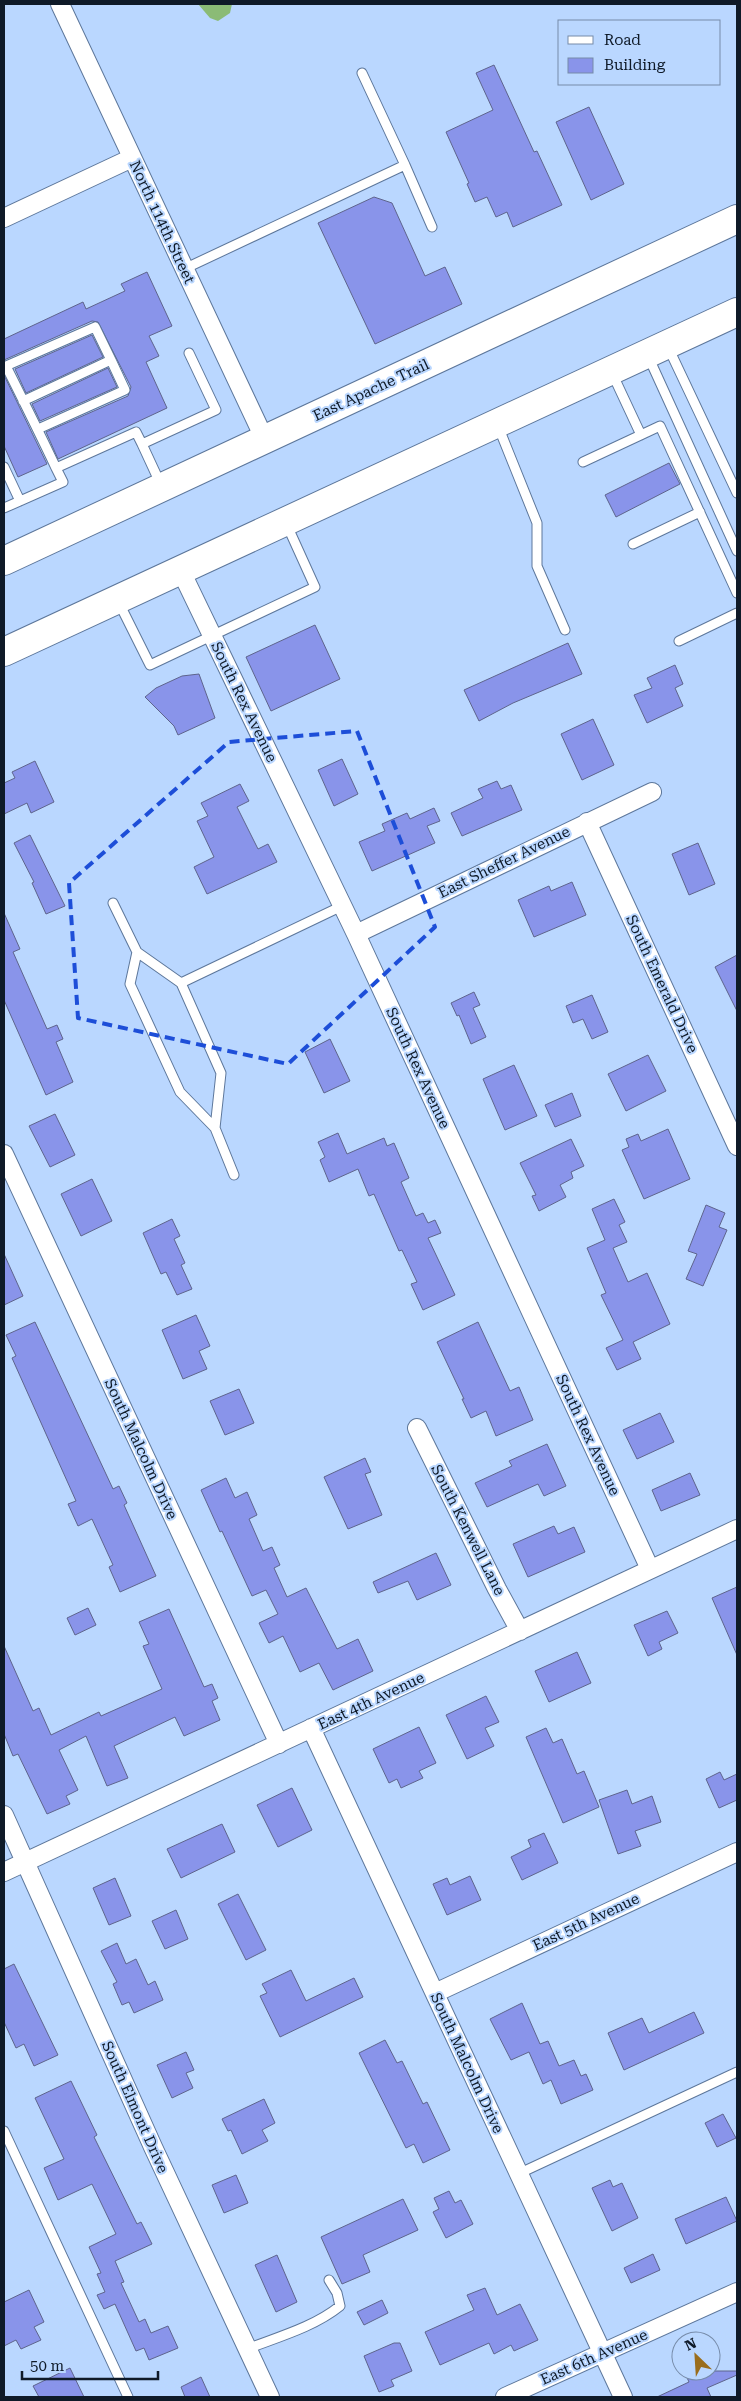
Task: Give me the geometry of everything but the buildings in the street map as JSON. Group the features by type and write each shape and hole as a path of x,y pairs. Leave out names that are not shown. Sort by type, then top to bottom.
{"main road":[{"name":"East Apache Trail","path":"4,561 737,219"},
{"path":"4,652 737,312"}],"street":[{"name":"North 114th Street","path":"60,4 265,440"},
{"path":"4,218 132,158"},
{"name":"South Rex Avenue","path":"180,569 356,934 650,1569"},
{"name":"East Sheffer Avenue","path":"356,934 652,792"},
{"name":"South Emerald Drive","path":"587,822 737,1146"},
{"name":"South Malcolm Drive","path":"4,1154 279,1744"},
{"name":"South Kenwell Lane","path":"417,1428 497,1589 520,1631"},
{"name":"East 4th Avenue","path":"4,1872 737,1529"},
{"name":"South Malcolm Drive","path":"311,1728 623,2397"},
{"name":"South Elmont Drive","path":"4,1815 153,2147 270,2397"},
{"name":"East 5th Avenue","path":"435,1993 737,1852"},
{"name":"East 6th Avenue","path":"505,2397 737,2292"}],"lane":[{"path":"362,73 432,227"},
{"path":"184,268 405,165"},
{"path":"4,508 63,482 6,366 95,327 125,390 38,429"},
{"path":"657,349 737,493"},
{"path":"657,349 737,552"},
{"path":"142,444 216,410 190,353"},
{"path":"23,401 111,360"},
{"path":"611,370 641,435"},
{"path":"497,423 537,523 537,566 565,630"},
{"path":"583,462 660,426 737,594"},
{"path":"56,468 136,432 162,488"},
{"path":"4,468 20,501"},
{"path":"633,544 700,512"},
{"path":"117,599 150,665 315,587 285,521"},
{"path":"678,640 737,613"},
{"path":"112,904 137,952 181,983 221,1073 215,1128"},
{"path":"181,983 342,906"},
{"path":"137,952 130,984 180,1092 215,1128 234,1175"},
{"path":"518,2174 737,2072"},
{"path":"4,2131 128,2397"},
{"path":"247,2349 286,2335 330,2314 340,2306 337,2293 329,2280"}],"highlighted area":[{"path":"357,731 435,927 288,1064 78,1018 69,883 229,742"}],"green space":[{"path":"198,4 232,4 230,13 218,21 210,18"}]}
